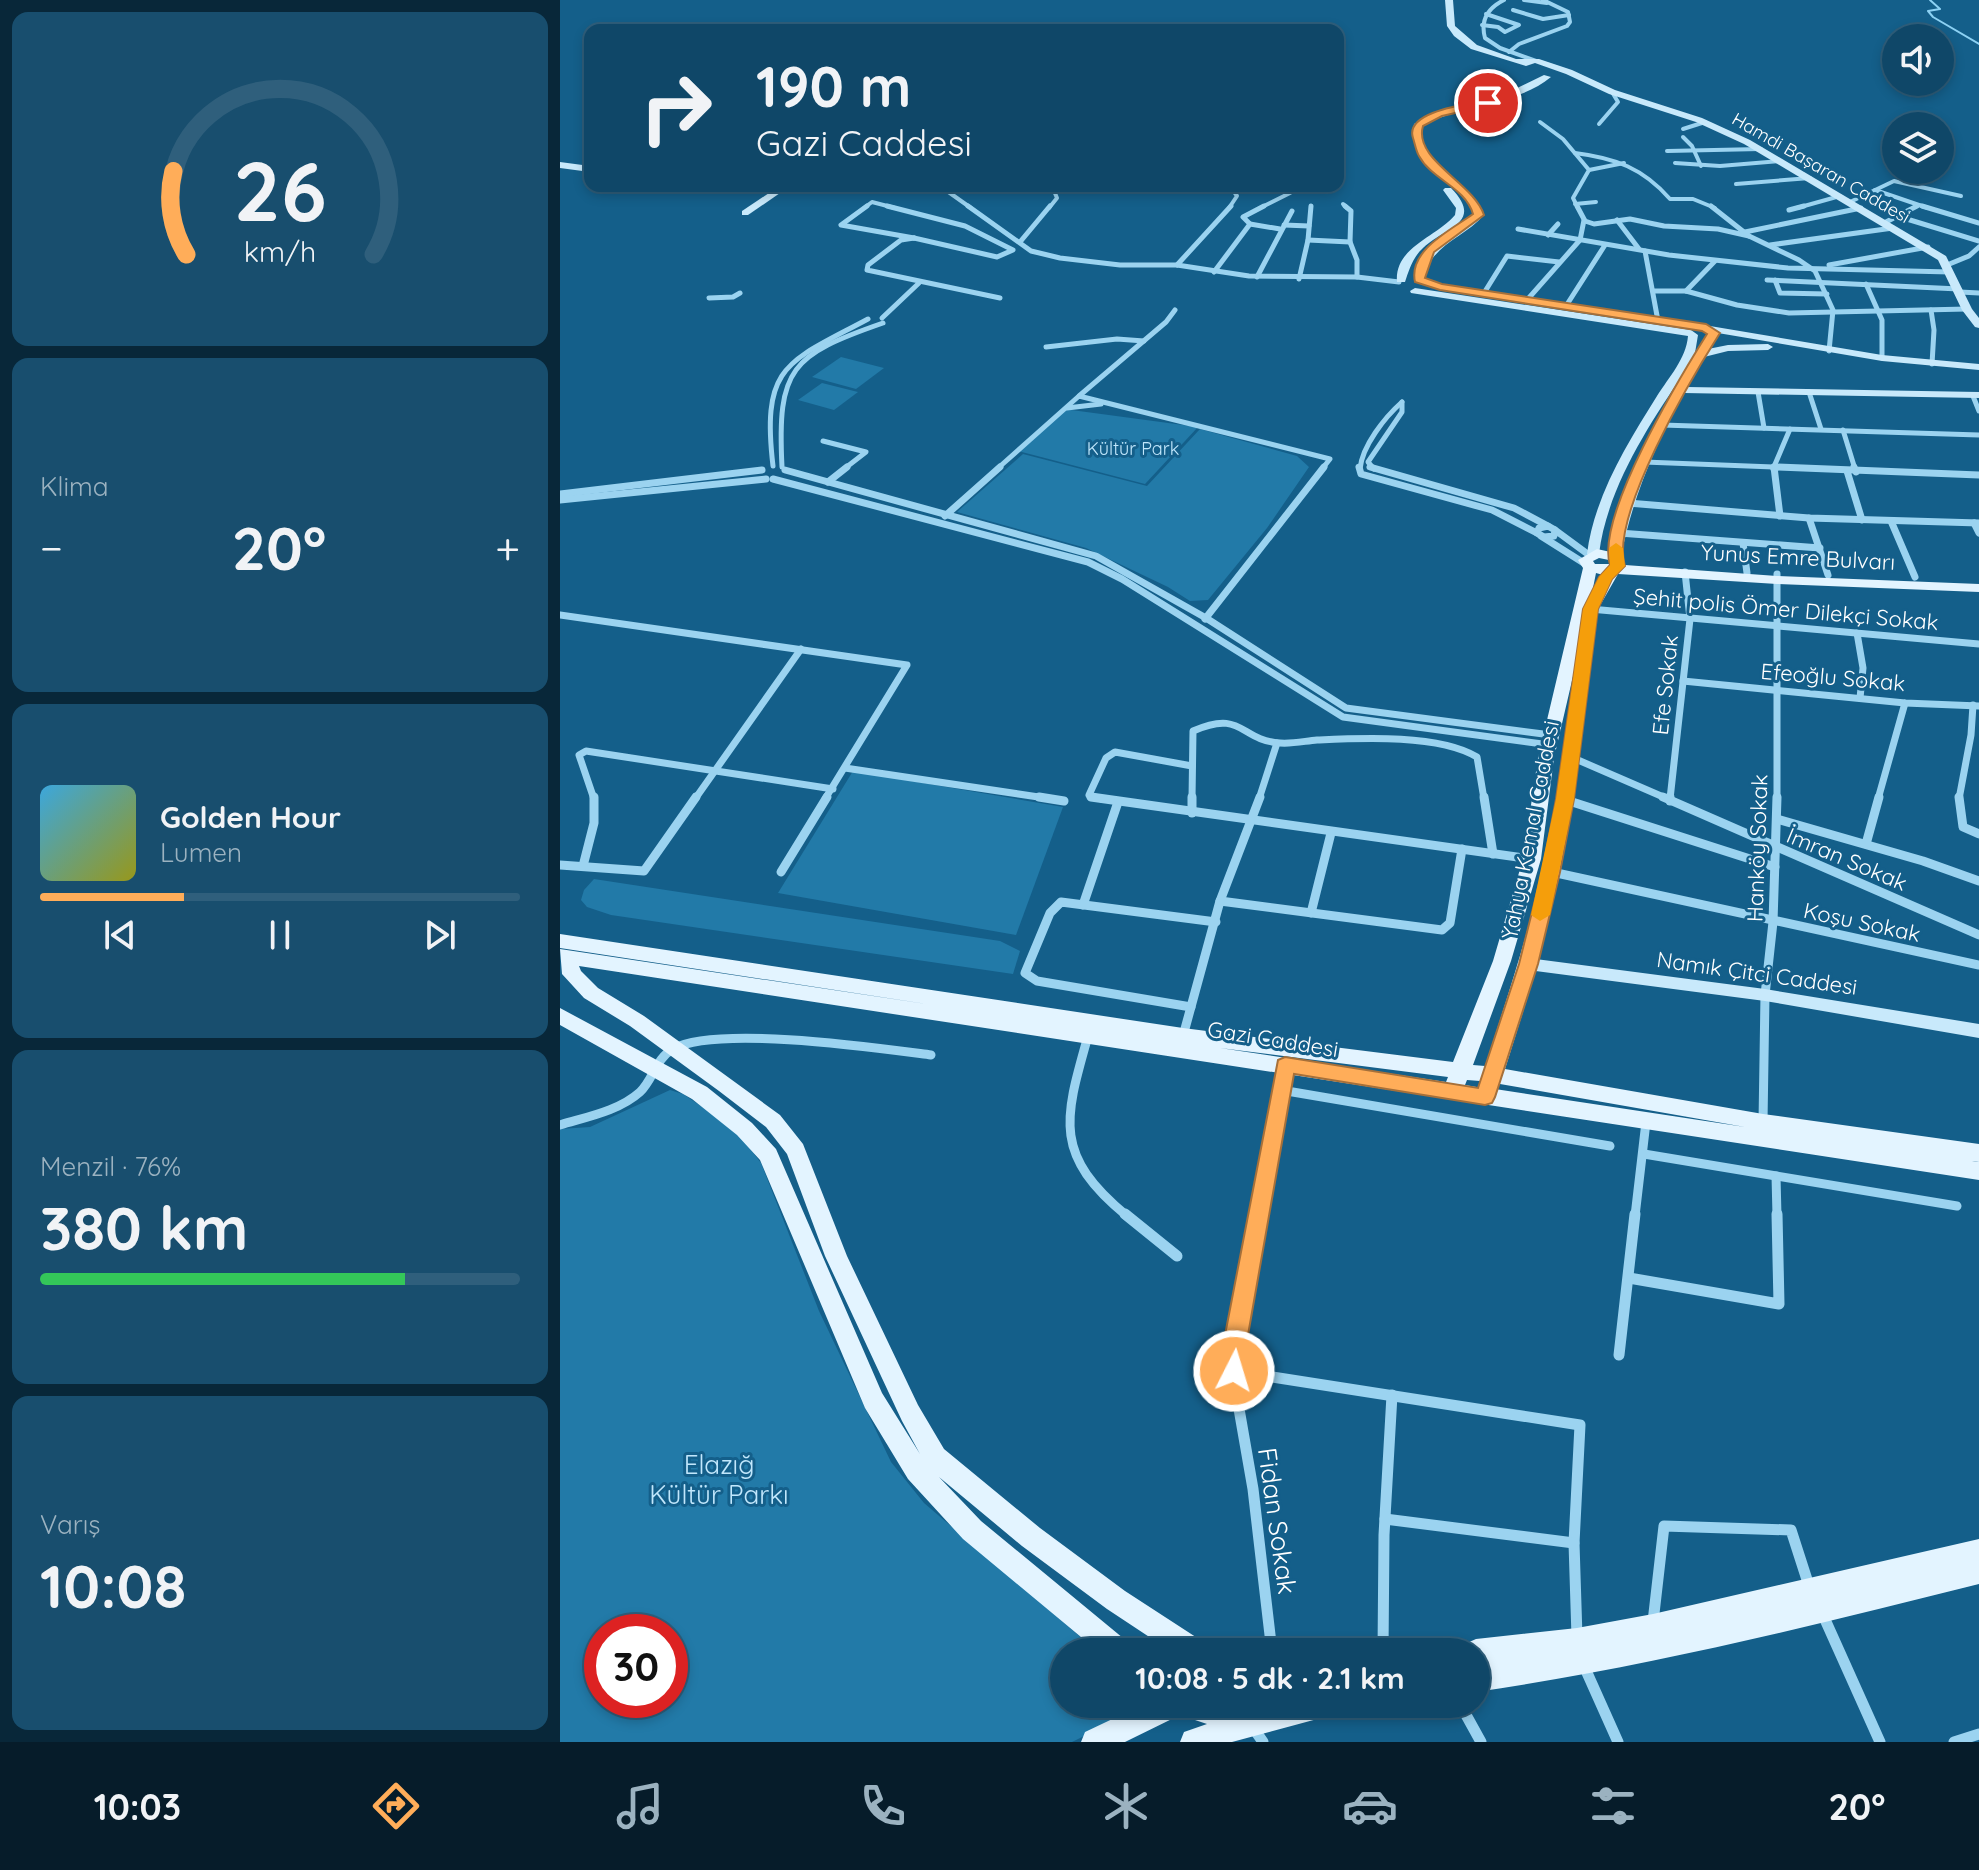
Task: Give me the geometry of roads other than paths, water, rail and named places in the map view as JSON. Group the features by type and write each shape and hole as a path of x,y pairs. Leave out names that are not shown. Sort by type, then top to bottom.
{"main road":[{"path":"1439,0 1440,23 1450,37 1482,56 1528,74"},
{"name":"Hamdi Başaran Caddesi","path":"1449,0 1449,25 1457,34 1486,52 1542,69 1569,72 1612,92 1705,122 1761,149 1928,247 1948,268 1967,309 1979,325"},
{"path":"1542,69 1528,74 1519,85 1487,98 1422,113 1405,129 1419,165 1453,194 1460,205 1461,214 1456,222 1416,250 1400,281 1702,333 1979,370"},
{"path":"1420,285 1421,268 1429,250 1479,215 1475,201 1424,157 1416,131 1418,124 1439,114 1517,93 1542,69"},
{"path":"561,165 584,168"},
{"path":"745,213 773,192"},
{"path":"1420,285 1658,321 1768,347 1903,367 1979,370"},
{"path":"1702,333 1699,355 1679,390 1627,503 1618,533 1614,564 1590,560 1593,538 1613,488 1702,333"},
{"path":"1699,355 1728,348 1768,347"},
{"path":"1679,390 1976,396"},
{"name":"Yahya Kemal Caddesi","path":"1456,1082 1502,961 1532,859 1550,740 1590,560"},
{"name":"Yahya Kemal Caddesi","path":"1485,1097 1528,964 1551,872 1565,799 1590,609 1614,564"},
{"name":"Yunus Emre Bulvarı","path":"1614,564 1777,577 1828,575 1979,579"},
{"name":"Yunus Emre Bulvarı","path":"1614,564 1685,572 1979,588"},
{"path":"562,950 572,974 591,993 674,1047 773,1121 796,1150 861,1312 935,1457 1031,1537 1116,1600 1174,1638"},
{"name":"Gazi Caddesi","path":"562,950 1285,1065 1456,1082 1493,1075 1763,1122 1979,1153"},
{"name":"Gazi Caddesi","path":"562,950 1183,1036 1456,1082 1485,1097 1979,1171"},
{"name":"Namık Çitci Caddesi","path":"1528,964 1765,995 1979,1031"},
{"path":"560,1015 584,1034 655,1067 733,1117 752,1134 769,1155 873,1400 917,1471 972,1530 1103,1638"},
{"path":"1490,1676 1816,1601 1979,1551"},
{"path":"1490,1652 1580,1653 1653,1627 1979,1571"},
{"path":"1095,1742 1145,1718"},
{"path":"1194,1742 1265,1718"}],"street":[{"path":"1504,0 1488,10 1482,25 1483,33 1491,44 1542,69"},
{"path":"1524,0 1545,1 1569,15"},
{"path":"1513,10 1545,19 1569,15"},
{"path":"1483,33 1505,32 1518,27 1519,22 1486,14"},
{"path":"1509,52 1519,44 1567,26 1569,15"},
{"path":"1482,25 1498,27 1505,32"},
{"path":"1599,124 1618,102 1612,92"},
{"path":"1540,122 1589,170"},
{"path":"1683,129 1705,122"},
{"path":"1683,137 1695,152 1698,175"},
{"path":"1667,151 1761,149"},
{"path":"1575,153 1625,163 1650,175 1670,199 1700,199 1747,234 1815,271 1833,310 1829,351"},
{"path":"1675,163 1699,166 1781,161"},
{"path":"1625,163 1589,170 1574,194 1575,204 1584,220 1594,224 1630,219 1747,234 1861,208"},
{"path":"1736,184 1810,178"},
{"path":"1850,202 1897,181 1961,196"},
{"path":"1875,190 1979,223"},
{"path":"949,192 1031,251 1060,258 1120,265 1177,265 1257,277 1357,277 1400,281"},
{"path":"1020,242 1057,198 1054,192"},
{"path":"1177,265 1235,201 1237,196 1234,192"},
{"path":"1290,193 1243,217 1250,224 1309,226"},
{"path":"1789,210 1840,196"},
{"path":"914,238 841,225 872,202 965,226 1013,250 997,257 914,238 901,240 867,268 919,283 1000,298"},
{"path":"1575,204 1596,202"},
{"path":"1343,204 1351,211 1350,242 1357,260 1357,277"},
{"path":"1299,279 1308,240 1311,205"},
{"path":"1769,246 1890,225 1897,216 1919,205"},
{"path":"1257,277 1292,211"},
{"path":"1518,229 1715,261 1809,268 1948,268 1969,256 1979,244 1897,216"},
{"path":"1527,300 1580,240 1584,220"},
{"path":"1617,220 1642,250 1658,321"},
{"path":"1214,272 1250,224"},
{"path":"1548,235 1558,224"},
{"path":"1308,240 1350,242"},
{"path":"1566,306 1605,245"},
{"path":"1809,268 1928,247"},
{"path":"1484,293 1507,256 1559,262"},
{"path":"1969,256 1979,258"},
{"path":"1686,291 1715,261"},
{"path":"1827,294 1780,293 1771,280 1979,293"},
{"path":"560,500 769,479 783,475 783,400 791,374 825,347 883,321 919,283"},
{"path":"1866,284 1882,309 1885,322 1882,358"},
{"path":"1653,291 1686,291 1737,305 1789,313 1967,309"},
{"path":"709,298 733,297 740,293"},
{"path":"939,521 1144,341 1175,310"},
{"path":"1931,310 1934,330 1932,364"},
{"path":"773,466 770,442 772,402 777,379 809,349 868,319"},
{"path":"1046,347 1117,339 1144,341"},
{"path":"1758,392 1764,428"},
{"path":"1809,392 1821,429"},
{"path":"1079,396 1330,459 1199,626"},
{"path":"1976,396 1979,411"},
{"path":"1368,465 1402,412 1402,402 1388,414 1359,465 1361,474 1514,508 1552,528 1590,560"},
{"path":"1066,408 1107,403"},
{"path":"1662,425 1979,435"},
{"path":"1780,516 1773,469 1790,429"},
{"path":"1843,430 1862,520"},
{"path":"818,490 866,452 823,441"},
{"path":"1644,462 1979,475"},
{"path":"1359,465 1368,465 1378,471 1475,500 1590,560"},
{"path":"560,494 762,470 773,466 1096,556 1206,618 1346,708 1550,740"},
{"path":"762,470 760,474 769,479 1088,562 1122,579 1343,717 1550,740"},
{"path":"1627,503 1809,518 1976,523 1979,533"},
{"path":"1809,518 1828,575"},
{"path":"1891,521 1915,577"},
{"path":"1539,534 1539,528 1552,528"},
{"path":"1618,533 1820,548"},
{"path":"1743,543 1747,573"},
{"name":"Efe Sokak","path":"1670,801 1690,619 1685,572"},
{"name":"Hanköy Sokak","path":"1763,1122 1765,995 1773,922 1777,819 1777,577"},
{"name":"Şehit polis Ömer Dilekçi Sokak","path":"1590,609 1979,644"},
{"path":"560,615 907,665 781,872"},
{"path":"1857,633 1863,676 1860,698"},
{"path":"560,865 644,871 801,649"},
{"name":"Efeoğlu Sokak","path":"1683,681 1905,703 1976,706"},
{"path":"1866,844 1905,703"},
{"path":"1976,706 1958,797 1963,827 1979,834"},
{"path":"1192,813 1193,731 1220,721 1230,722 1277,743 1371,740 1467,749 1477,757 1493,854"},
{"path":"1183,1036 1220,901 1252,821 1277,743"},
{"path":"583,866 595,828 595,794 580,753 589,751 833,789"},
{"path":"1192,766 1121,752 1112,753 1106,758 1089,795 1092,798 1192,813 1532,859"},
{"name":"İmran Sokak","path":"1571,757 1979,935"},
{"path":"845,768 1064,801"},
{"path":"1565,799 1775,867"},
{"path":"1083,905 1118,802"},
{"path":"1777,819 1979,881"},
{"path":"1311,913 1331,833"},
{"path":"1220,901 1442,930 1450,923 1462,849"},
{"name":"Koşu Sokak","path":"1551,872 1979,965"},
{"path":"1191,1007 1028,978 1025,973 1050,913 1061,902 1216,922"},
{"path":"1088,1036 1068,1114 1070,1138 1079,1163 1095,1185 1177,1256"},
{"path":"560,1125 603,1110 640,1092 655,1067 674,1047 721,1039 865,1046 931,1055"},
{"name":"Fidan Sokak","path":"1270,1638 1253,1489 1234,1371 1236,1335 1285,1065"},
{"path":"1281,1090 1610,1146"},
{"path":"1619,1355 1646,1122"},
{"path":"1644,1154 1957,1206"},
{"path":"1629,1278 1779,1304 1776,1176"},
{"path":"1234,1371 1580,1425 1574,1543 1580,1653 1618,1742"},
{"path":"1383,1638 1385,1519 1392,1395"},
{"path":"1385,1519 1574,1543"},
{"path":"1653,1627 1664,1526 1791,1530 1816,1601 1880,1742"},
{"path":"1468,1718 1481,1742"},
{"path":"1954,1742 1979,1734"}],"waterway":[{"path":"1930,0 1940,9 1928,11 1933,17 1979,44"}],"park label":[{"name":"Kültür Park","path":"1133,449"},
{"name":"Elazığ Kültür Parkı","path":"719,1480"}]}
